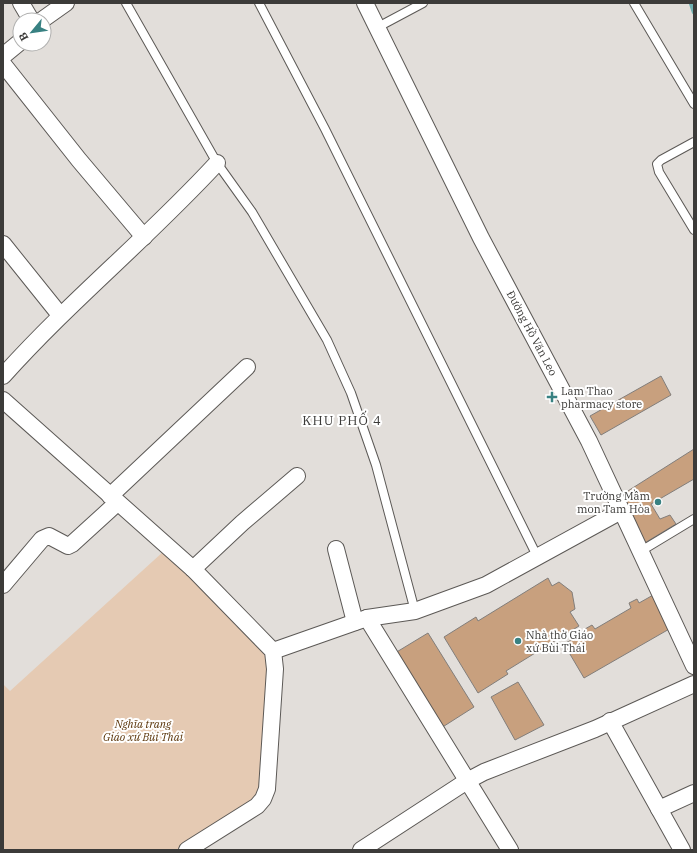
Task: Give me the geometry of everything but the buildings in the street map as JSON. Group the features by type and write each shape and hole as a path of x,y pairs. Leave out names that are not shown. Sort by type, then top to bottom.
{"street":[{"path":"21,3 26,12"},
{"path":"52,13 66,3"},
{"name":"Đường Hồ Văn Leo","path":"365,3 481,238 589,441 694,666"},
{"path":"13,52 4,66 79,160 144,237"},
{"path":"3,376 60,315 186,197 217,163"},
{"path":"3,244 60,315"},
{"path":"3,585 42,539 50,536 68,546 72,544 114,499 247,367"},
{"path":"3,400 193,569 273,651 275,669 267,789 263,799 256,806 187,850"},
{"path":"193,569 242,523 297,476"},
{"path":"273,651 361,620 415,611 486,585 621,511"},
{"path":"336,549 361,620 467,781 510,850"},
{"path":"361,850 467,781 484,772 595,729 694,684"},
{"path":"610,721 682,850"},
{"path":"659,809 694,793"}],"lane":[{"path":"126,3 217,163 252,212 327,340 351,393 376,464 415,611"},
{"path":"259,3 325,129 538,556"},
{"path":"378,27 424,3"},
{"path":"634,3 694,104"},
{"path":"694,142 661,160 657,164 657,168 694,230"},
{"path":"641,551 694,519"}],"green space":[{"name":"Nghĩa trang Giáo xứ Bùi Thái","path":"164,551 268,654 262,789 247,805 177,850 3,850 3,684 10,691"}],"waterway":[{"path":"691,3 694,12"}],"place":[{"name":"Lam Thao pharmacy store","path":"552,397"},
{"name":"Trường Mầm mon Tam Hòa","path":"658,502"},
{"name":"Nhà thờ Giáo xứ Bùi Thái","path":"518,641"}],"district":[{"name":"KHU PHỐ 4","path":"342,420"}]}
